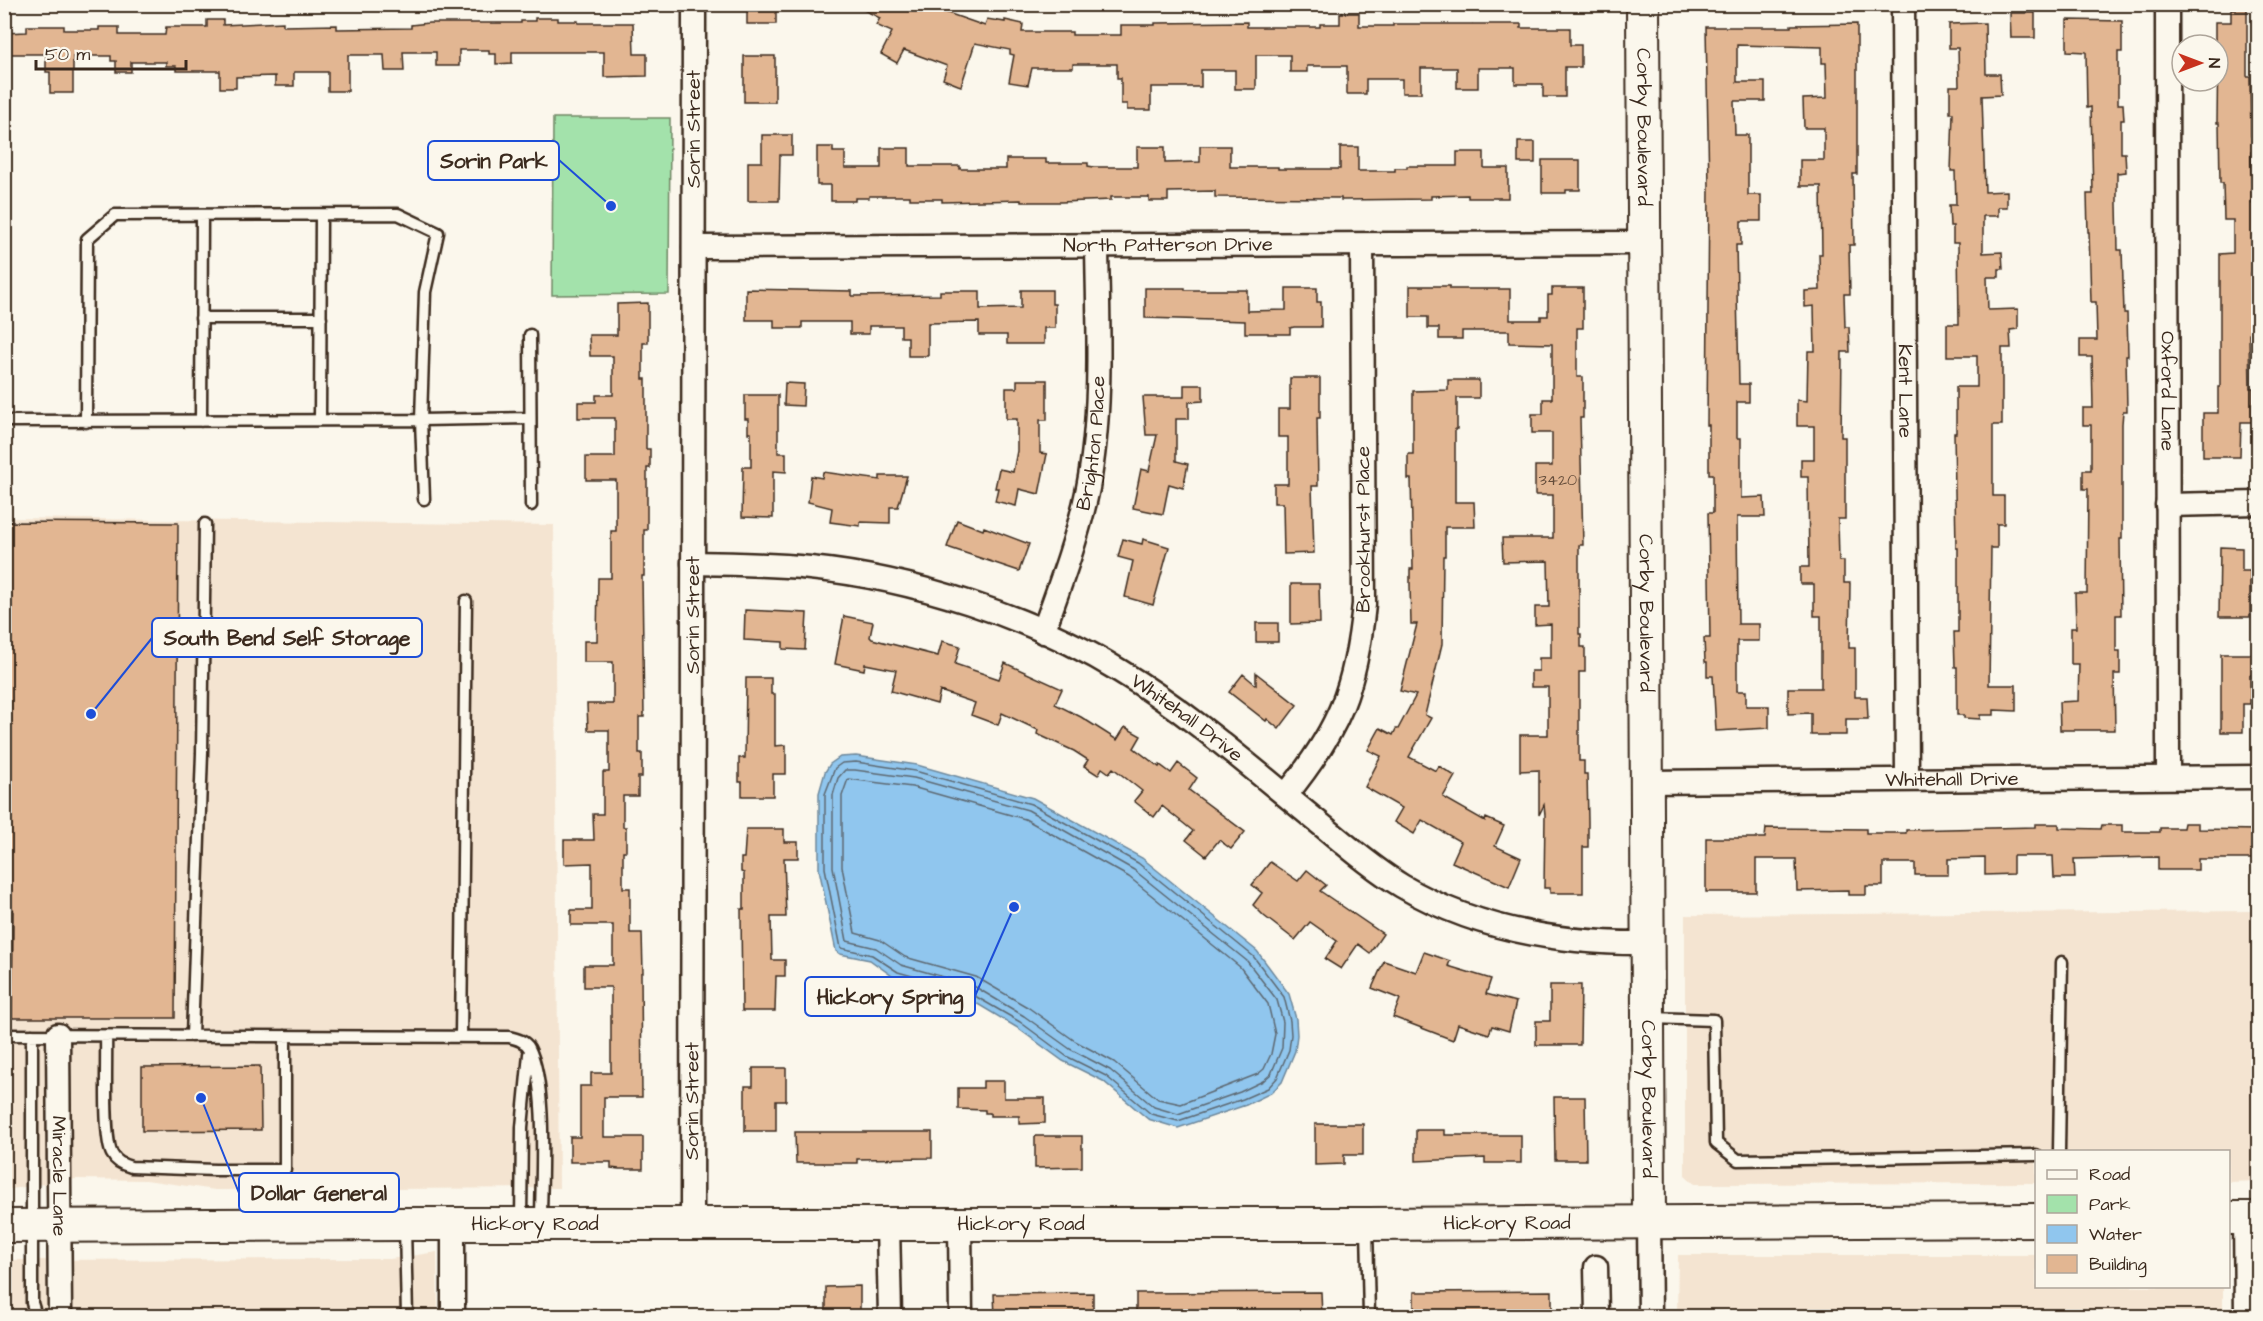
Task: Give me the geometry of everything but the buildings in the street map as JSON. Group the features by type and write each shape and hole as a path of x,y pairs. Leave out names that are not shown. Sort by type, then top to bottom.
{"street":[{"name":"Sorin Street","path":"692,1225 694,4"},
{"name":"Corby Boulevard","path":"1643,4 1649,1222"},
{"name":"Kent Lane","path":"1903,4 1907,779"},
{"name":"Oxford Lane","path":"2167,4 2168,777"},
{"name":"North Patterson Drive","path":"694,247 1644,243"},
{"name":"Brookhurst Place","path":"1286,795 1310,766 1343,708 1360,645 1364,604 1362,245"},
{"name":"Brighton Place","path":"1043,632 1076,538 1088,487 1096,429 1098,383 1097,246"},
{"path":"2167,505 2259,503"},
{"name":"Whitehall Drive","path":"693,563 811,568 870,577 969,603 1043,632 1119,670 1193,721 1369,863 1402,886 1446,907 1490,924 1537,936 1571,941 1647,943"},
{"name":"Whitehall Drive","path":"1646,782 2259,777"},
{"name":"Miracle Lane","path":"58,1035 32,1226 60,1317"},
{"path":"2244,1218 2246,1317"},
{"name":"Hickory Road","path":"32,1226 1367,1224 2035,1220"},
{"path":"1649,1222 1650,1317"},
{"path":"453,1224 453,1317"},
{"path":"888,1225 890,1317"},
{"path":"960,1225 962,1317"},
{"path":"1596,1267 1597,1317"}],"lane":[{"path":"86,422 87,239 115,215 398,214 438,233 425,292 421,420 424,499"},
{"path":"201,421 202,215"},
{"path":"320,420 321,215"},
{"path":"201,318 321,318"},
{"path":"530,335 531,505"},
{"path":"4,421 530,418"},
{"path":"192,1036 202,753 205,524"},
{"path":"461,1037 466,601"},
{"path":"2059,1150 2062,962"},
{"path":"1648,1018 1714,1020 1716,1143 1738,1160 2035,1155"},
{"path":"4,1035 510,1037 519,1039 529,1048 536,1069 540,1097 531,1225"},
{"path":"32,1035 32,1303 34,1317"},
{"path":"106,1036 107,1139 113,1157 118,1162 131,1167 215,1170 285,1170 285,1036"},
{"path":"529,1048 522,1127 531,1225"},
{"path":"405,1224 407,1317"},
{"path":"1367,1224 1369,1317"}],"shaded area":[{"path":"4,518 554,525 559,1188 215,1190 146,1180 76,1179 5,1190"},
{"path":"2258,911 2258,1181 2230,1182 2230,1150 2035,1150 2035,1183 1695,1184 1685,1175 1685,915"},
{"path":"437,1252 438,1316 5,1316 4,1260 390,1259"},
{"path":"1678,1255 2035,1255 2035,1288 2223,1288 2223,1316 1677,1316"}],"green space":[{"path":"553,118 670,118 669,294 552,295"}],"water":[{"path":"856,756 917,765 1033,798 1142,858 1257,951 1289,994 1296,1019 1297,1035 1295,1051 1282,1082 1271,1093 1246,1105 1178,1128 1148,1119 1103,1081 1063,1061 1016,1027 966,997 895,978 870,960 840,954 836,951 819,869 819,793 825,772 830,764 840,757"}],"place":[{"name":"Sorin Park","path":"611,206"},
{"name":"South Bend Self Storage","path":"91,714"},
{"name":"Hickory Spring","path":"1014,907"},
{"name":"Dollar General","path":"201,1098"}]}
